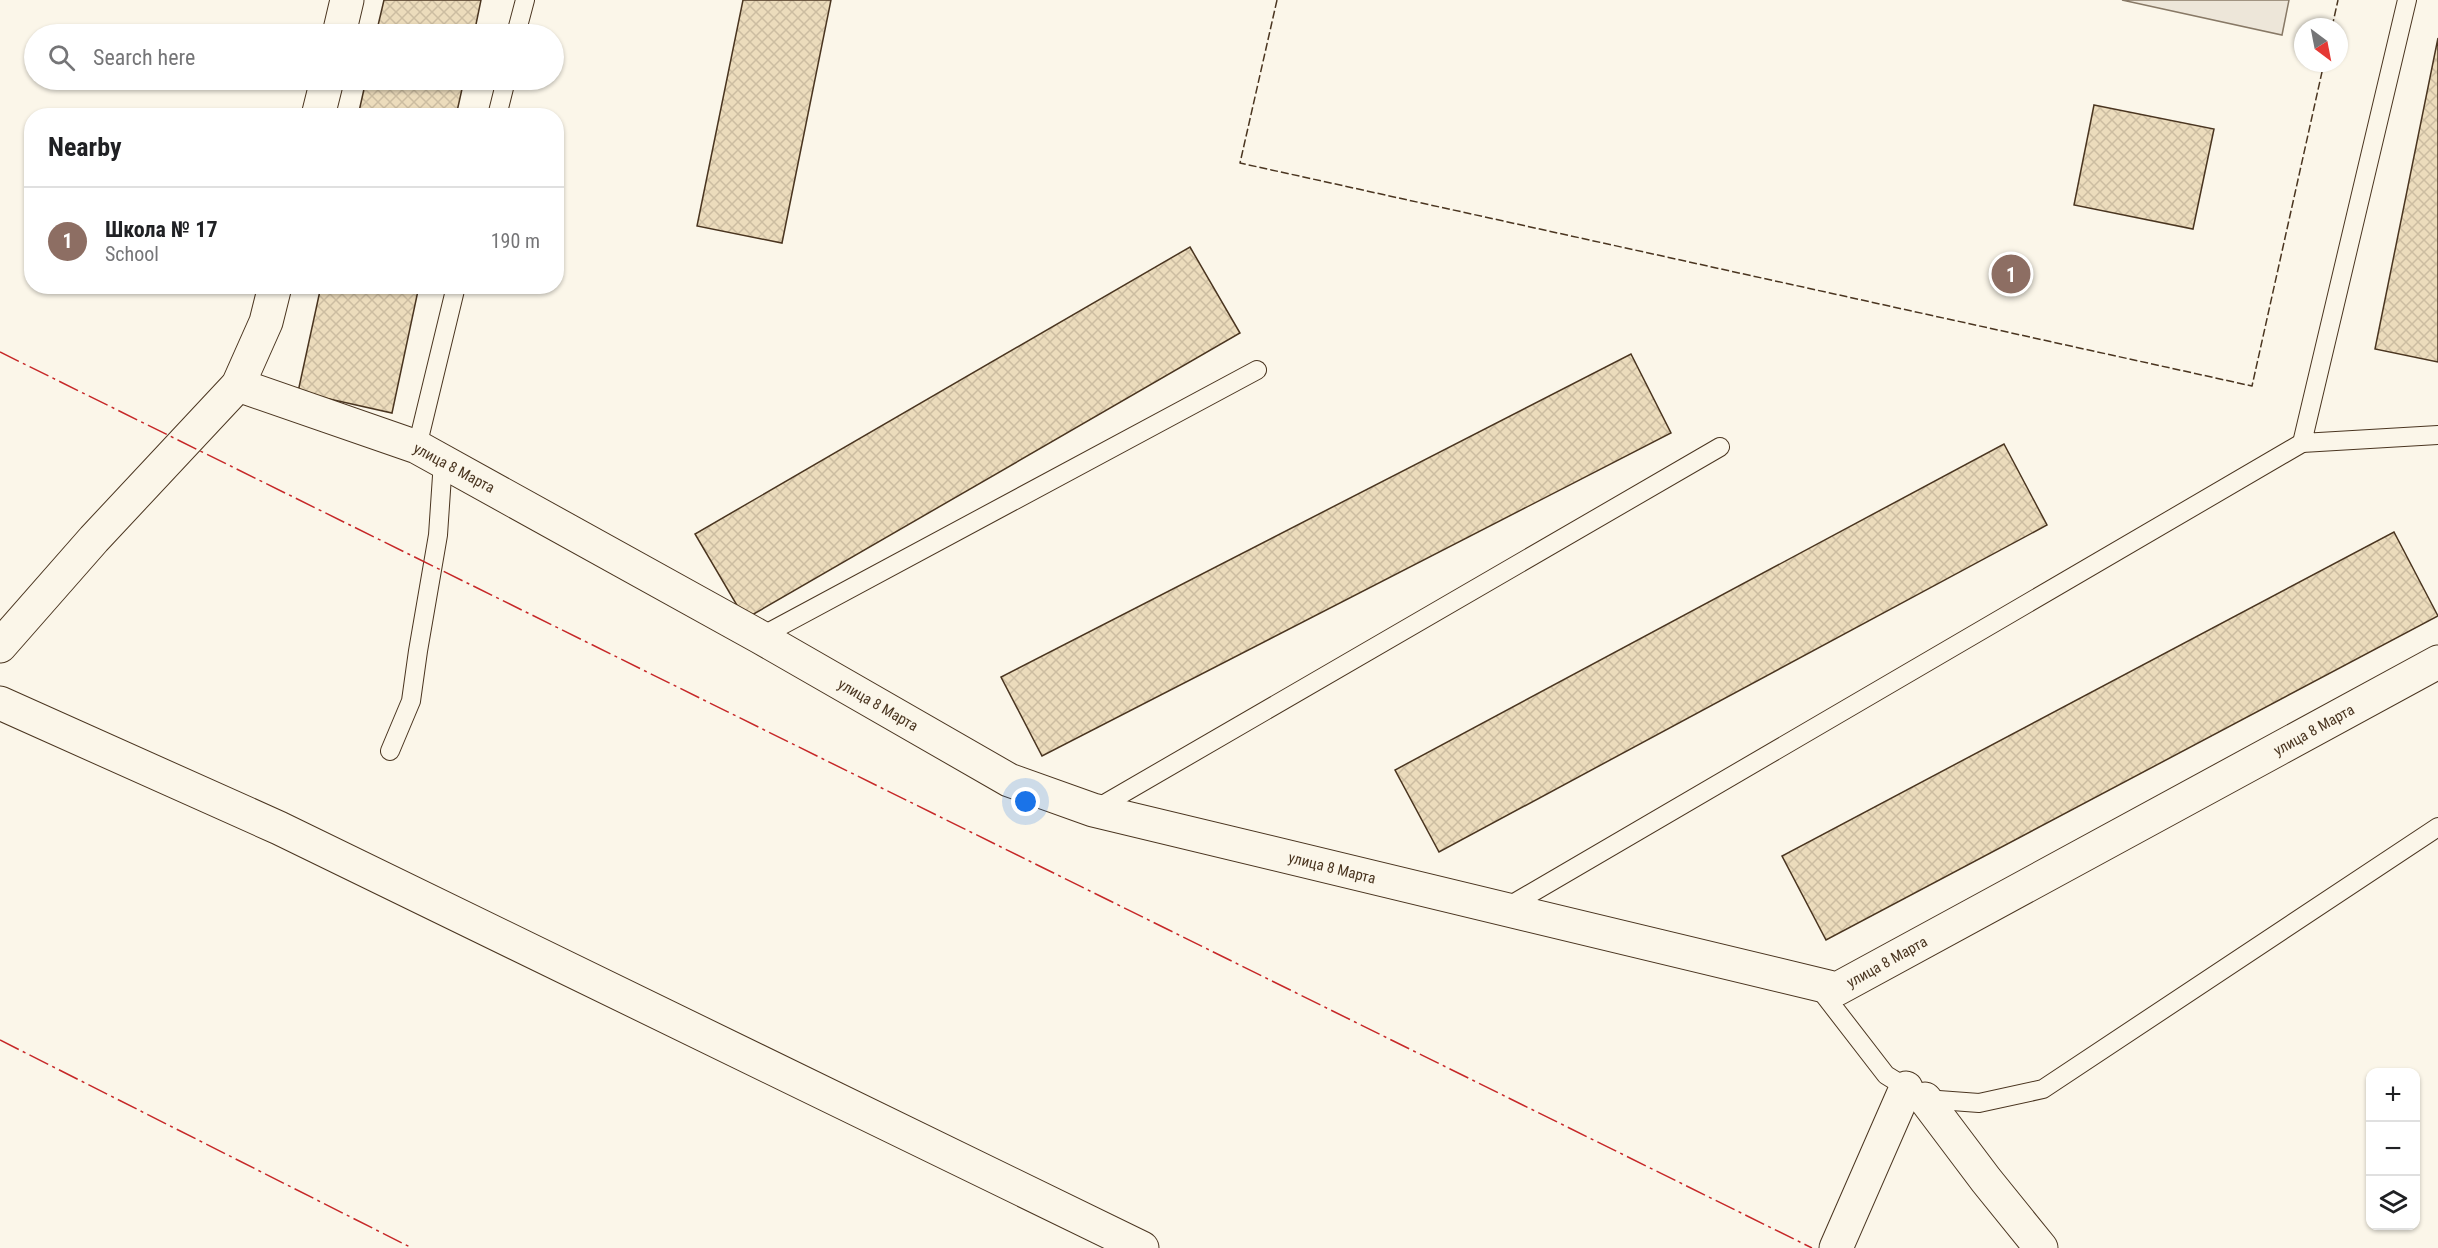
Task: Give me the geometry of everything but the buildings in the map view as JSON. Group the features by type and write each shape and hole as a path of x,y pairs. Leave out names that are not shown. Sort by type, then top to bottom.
{"street":[{"path":"341,24 347,0"},
{"path":"320,108 324,90"},
{"path":"0,646 94,539 238,386 267,322 273,294"},
{"name":"улица 8 Марта","path":"238,386 430,454 760,637 1009,780 1093,810 1837,989 2438,662"},
{"path":"0,703 279,828 1142,1248"},
{"path":"1836,1248 1916,1094 1986,1180 2032,1243"}],"lane":[{"path":"519,24 525,0"},
{"path":"2302,443 2407,0"},
{"path":"499,108 504,90"},
{"path":"390,751 411,701 438,535 430,454 455,294"},
{"path":"760,637 1257,370"},
{"path":"1504,909 2302,443 2438,435"},
{"path":"1093,810 1720,447"},
{"path":"1816,984 1886,1075 1916,1094 1979,1103 2043,1089 2438,827"}],"shaded area":[{"path":"2122,0 2289,0 2282,35"}],"fence":[{"path":"1277,0 1240,163 2252,386 2322,72"},
{"path":"2334,18 2338,0"}],"power":[{"path":"0,352 1812,1248"},
{"path":"0,1040 412,1248"}],"place":[{"name":"Школа № 17","path":"2011,274"}]}
